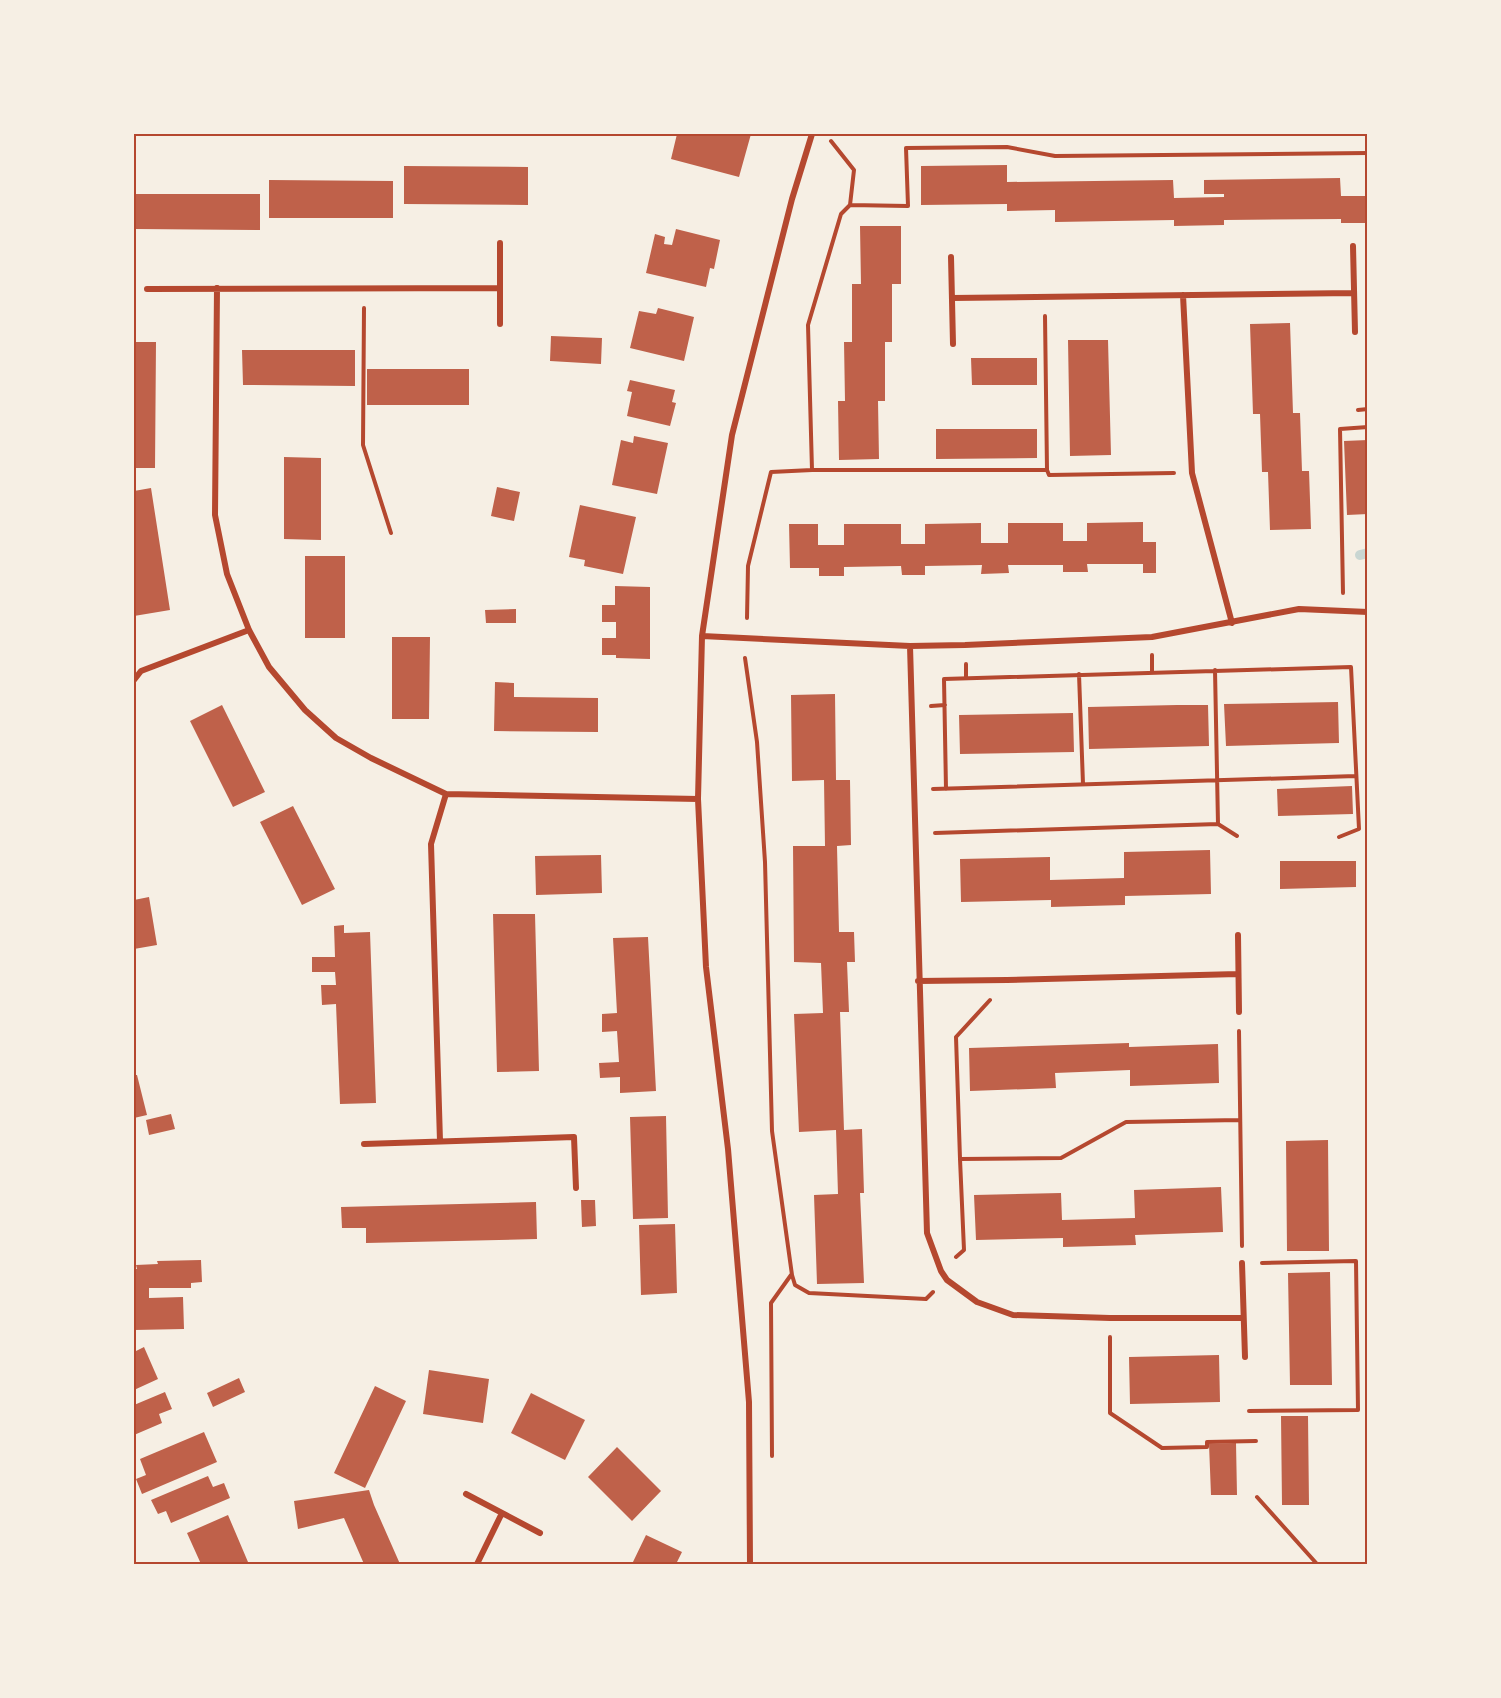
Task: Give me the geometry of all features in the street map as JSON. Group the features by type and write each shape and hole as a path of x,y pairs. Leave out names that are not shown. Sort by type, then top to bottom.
{"street":[{"path":"750,1564 749,1402 728,1149 706,967 698,799 702,636 732,435 792,199 812,134"},
{"path":"500,243 500,324"},
{"path":"1353,246 1355,332"},
{"path":"951,257 953,344"},
{"path":"217,288 215,515 227,574 249,630 269,667 305,710 336,738 371,758 446,794 698,799"},
{"path":"147,289 500,288"},
{"path":"952,298 1354,293"},
{"path":"1183,295 1192,473 1232,623"},
{"path":"702,636 910,646 1152,637 1299,609 1368,612"},
{"path":"134,680 141,671 249,630"},
{"path":"910,646 927,1233 940,1271 947,1280 977,1302 1013,1315 1243,1318"},
{"path":"440,1141 431,844 446,794"},
{"path":"1238,935 1239,1012"},
{"path":"918,981 1008,981 1238,974"},
{"path":"364,1144 574,1137 576,1188"},
{"path":"1242,1263 1245,1357"},
{"path":"465,1494 540,1533"},
{"path":"477,1564 502,1513"}],"path":[{"path":"812,470 808,325 841,214 850,205 854,170 825,134"},
{"path":"850,205 908,206 906,148 1007,147 1055,156 1368,153"},
{"path":"364,289 363,445 391,532"},
{"path":"1045,297 1047,470 1049,475 1192,473"},
{"path":"1358,410 1368,409"},
{"path":"1343,610 1340,429 1368,428"},
{"path":"947,1280 926,1299 809,1293 795,1284 792,1275 772,1131 765,862 757,742 745,664 748,566 771,472 1047,470"},
{"path":"946,789 944,679 1351,667 1359,829 1339,837"},
{"path":"1215,670 1218,824"},
{"path":"1079,674 1083,784"},
{"path":"914,789 1356,776"},
{"path":"914,834 1218,824 1237,836"},
{"path":"940,1271 964,1250 956,1037 1008,981"},
{"path":"1239,1012 1242,1263 1356,1261 1358,1410 1249,1411"},
{"path":"960,1159 1061,1158 1126,1122 1239,1120"},
{"path":"772,1459 771,1303 792,1275"},
{"path":"1110,1318 1110,1413 1162,1448 1207,1447 1207,1442 1256,1441"},
{"path":"1257,1497 1317,1564"}],"building":[{"path":"677,134 751,134 739,177 671,159"},
{"path":"1007,165 1007,182 1173,180 1174,198 1224,197 1224,194 1204,194 1204,180 1340,178 1341,196 1366,196 1366,223 1341,223 1341,219 1224,220 1224,225 1174,226 1174,220 1055,222 1055,210 1007,211 1007,204 921,205 921,166"},
{"path":"404,166 528,167 528,205 404,204"},
{"path":"269,180 393,181 393,218 269,218"},
{"path":"136,194 260,194 260,230 136,229"},
{"path":"860,226 901,226 901,284 892,284 892,342 885,342 885,401 878,401 879,459 839,460 838,401 845,401 844,342 852,342 852,284 861,284"},
{"path":"676,229 720,240 714,269 710,268 706,287 646,273 655,234 665,237 664,244 672,245"},
{"path":"658,308 694,317 684,361 630,348 639,311 656,314"},
{"path":"1290,323 1293,413 1300,413 1302,471 1309,471 1311,529 1270,530 1268,472 1262,472 1260,414 1253,414 1250,324"},
{"path":"551,336 602,338 601,364 550,361"},
{"path":"1068,340 1108,340 1111,455 1070,456"},
{"path":"134,342 156,342 155,468 134,468"},
{"path":"242,350 355,350 355,386 243,385"},
{"path":"971,358 1037,358 1037,385 972,385"},
{"path":"367,369 469,369 469,405 367,405"},
{"path":"630,380 675,390 672,402 676,403 670,426 627,416 632,392 627,391"},
{"path":"936,429 1037,429 1037,458 936,459"},
{"path":"634,436 668,443 657,494 612,485 621,440 633,443"},
{"path":"1368,440 1368,514 1347,515 1344,441"},
{"path":"284,457 321,458 321,540 284,539"},
{"path":"497,487 520,492 514,521 491,516"},
{"path":"151,488 170,610 134,616 134,491"},
{"path":"580,505 636,517 623,574 584,566 585,560 569,557"},
{"path":"1143,522 1143,542 1156,542 1156,573 1143,573 1143,564 1087,564 1088,572 1063,572 1063,565 1008,565 1009,573 981,574 982,565 925,566 925,575 902,575 901,566 844,567 844,576 819,576 819,568 790,568 789,524 818,524 818,545 844,545 844,524 901,524 901,544 925,544 925,524 981,523 981,543 1008,543 1008,523 1063,523 1063,541 1087,541 1087,523"},
{"path":"305,556 345,556 345,638 305,638"},
{"path":"615,586 650,587 650,659 616,658 616,655 602,655 602,638 616,638 616,622 602,622 602,605 615,605"},
{"path":"516,609 516,623 486,623 485,610"},
{"path":"392,637 430,637 429,719 392,719"},
{"path":"495,682 514,683 514,697 598,698 598,732 494,731"},
{"path":"835,694 836,780 850,780 851,845 837,846 839,932 854,932 855,962 847,962 849,1012 840,1012 844,1130 862,1129 864,1193 860,1193 864,1283 817,1284 814,1195 838,1194 836,1130 799,1132 794,1014 823,1013 821,963 794,962 793,846 825,846 824,780 792,781 791,695"},
{"path":"1338,702 1339,743 1226,746 1224,704"},
{"path":"222,705 265,792 233,807 190,721"},
{"path":"1208,705 1209,746 1089,749 1088,707"},
{"path":"1073,713 1074,752 960,754 959,715"},
{"path":"1352,786 1353,814 1278,816 1277,789"},
{"path":"293,806 335,889 302,905 260,822"},
{"path":"1210,850 1211,894 1125,896 1125,905 1051,907 1051,900 961,902 960,859 1050,857 1050,880 1124,878 1124,852"},
{"path":"601,855 602,893 536,895 535,856"},
{"path":"1280,861 1356,861 1356,887 1280,889"},
{"path":"149,897 157,945 134,949 134,900"},
{"path":"493,914 535,914 539,1071 497,1072"},
{"path":"344,925 344,933 370,932 376,1103 340,1104 336,1004 322,1005 321,985 336,985 335,972 312,972 312,957 335,957 334,926"},
{"path":"648,937 656,1091 620,1093 620,1077 600,1078 599,1063 619,1062 617,1031 602,1032 602,1014 617,1013 613,938"},
{"path":"1129,1043 1129,1047 1218,1044 1219,1083 1130,1086 1130,1070 1055,1073 1056,1088 970,1091 969,1048"},
{"path":"134,1075 137,1075 147,1115 134,1118"},
{"path":"171,1114 175,1129 149,1135 146,1120"},
{"path":"666,1116 668,1218 633,1219 630,1117"},
{"path":"1328,1140 1329,1251 1287,1251 1286,1141"},
{"path":"1221,1187 1223,1232 1135,1235 1136,1245 1063,1247 1063,1238 976,1240 974,1195 1061,1193 1062,1220 1135,1218 1134,1190"},
{"path":"581,1200 595,1200 596,1226 582,1227"},
{"path":"536,1202 537,1239 366,1243 366,1228 342,1228 341,1207"},
{"path":"675,1224 677,1293 641,1295 639,1225"},
{"path":"201,1260 202,1282 191,1283 191,1288 149,1288 149,1298 183,1297 184,1329 134,1330 134,1269 137,1269 136,1265 158,1264 157,1261"},
{"path":"1330,1272 1332,1385 1290,1385 1288,1273"},
{"path":"144,1347 158,1379 134,1390 134,1352"},
{"path":"1219,1355 1220,1402 1130,1404 1129,1357"},
{"path":"429,1370 489,1379 483,1423 423,1414"},
{"path":"239,1378 245,1392 213,1407 207,1393"},
{"path":"375,1386 406,1401 365,1488 334,1473"},
{"path":"165,1392 172,1409 159,1414 162,1423 134,1435 134,1405"},
{"path":"531,1393 585,1420 565,1460 511,1433"},
{"path":"1281,1416 1308,1416 1309,1505 1282,1505"},
{"path":"204,1432 217,1462 142,1494 136,1479 146,1475 140,1459"},
{"path":"1236,1443 1237,1495 1211,1495 1209,1444"},
{"path":"617,1447 661,1491 632,1521 588,1477"},
{"path":"208,1476 213,1487 224,1483 230,1498 171,1523 166,1511 158,1514 151,1500"},
{"path":"369,1490 400,1564 364,1564 344,1518 298,1529 294,1501"},
{"path":"228,1515 248,1562 201,1564 187,1533"},
{"path":"646,1535 682,1552 676,1564 632,1564"}],"waterway":[{"path":"1360,555 1368,553"}]}
